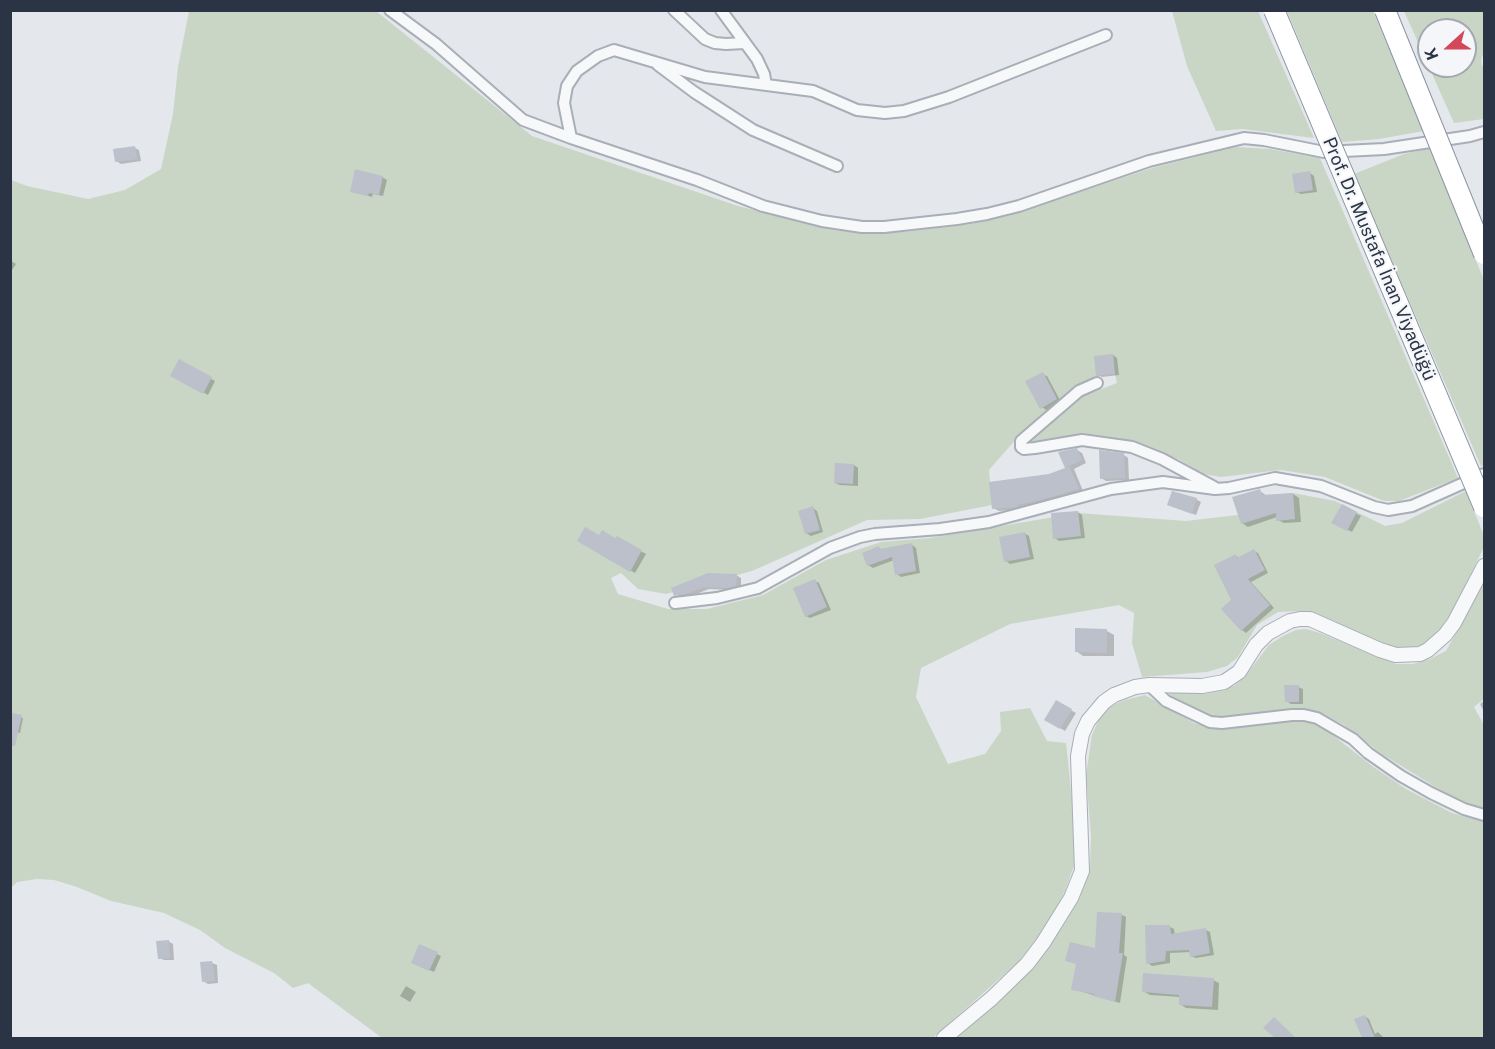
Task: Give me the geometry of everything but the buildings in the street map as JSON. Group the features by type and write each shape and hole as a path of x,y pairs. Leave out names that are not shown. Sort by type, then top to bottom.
{"highway":[{"name":"Prof. Dr. Mustafa İnan Viyadüğü","path":"1274,10 1485,507"},
{"path":"1385,10 1485,254"}],"street":[{"path":"390,10 436,44 523,120 697,180 763,206 841,225 884,227 987,214 1019,206 1149,161 1244,138 1324,152 1384,149 1485,134"},
{"path":"674,10 705,39 714,43 744,43"},
{"path":"721,10 761,66 766,85"},
{"path":"571,138 564,103 567,86 577,71 598,56 614,50 705,77 813,91 857,110 885,113 904,111 949,97 1106,35"},
{"path":"652,60 694,92 753,130 837,166"},
{"path":"1097,383 1064,404 1021,441 1021,447 1035,448 1082,440 1132,447 1162,459 1217,489"},
{"path":"675,603 717,598 758,588 830,548 875,534 940,529 989,522 1111,489 1148,483 1163,482 1217,489 1275,478 1321,486 1374,507 1388,510 1412,506 1485,474"},
{"path":"944,1038 992,998 1027,964 1071,898 1082,871 1077,781 1078,756 1082,734 1088,721 1104,702 1126,689 1149,685 1202,686 1224,681 1239,672 1256,645 1268,633 1299,619 1310,619 1380,651 1396,655 1420,654 1445,635 1454,623 1485,566"},
{"path":"1149,685 1166,701 1210,722 1222,723 1292,715 1317,718 1431,794 1485,815"}],"green space":[{"path":"189,11 376,11 532,136 738,206 834,230 868,234 971,224 1010,215 1152,168 1236,147 1270,149 1320,158 1458,478 1399,501 1384,501 1325,477 1281,470 1221,477 1204,474 1178,459 1122,440 1073,435 1034,444 1030,442 1031,438 1078,398 1117,383 1115,374 1096,376 1074,390 1016,439 989,470 992,505 920,519 867,520 752,571 666,594 638,589 621,573 611,578 618,594 668,609 707,609 763,595 826,560 881,542 930,538 1078,513 1186,521 1246,514 1260,496 1293,493 1335,501 1385,526 1402,523 1466,491 1484,536 1484,547 1453,610 1441,628 1422,645 1408,649 1395,649 1381,645 1316,613 1278,612 1257,625 1238,657 1227,666 1207,672 1142,677 1132,643 1134,613 1119,605 1010,624 921,668 916,697 948,764 985,754 1001,731 1000,712 1030,708 1047,741 1066,743 1074,820 1074,866 1065,891 1044,931 1017,963 933,1038 382,1038 308,983 293,988 274,973 225,948 200,930 164,913 111,901 54,880 37,879 17,882 11,888 11,180 27,186 88,199 125,190 161,169 173,114 178,67"},
{"path":"1172,11 1258,11 1314,138 1242,129 1216,131 1187,66"},
{"path":"1287,11 1373,11 1424,131 1379,139 1342,142"},
{"path":"1404,11 1484,11 1484,51 1481,60 1484,66 1484,119 1454,123 1434,78 1477,78 1477,18 1417,18 1417,40"},
{"path":"1430,148 1484,280 1484,465 1481,466 1354,174 1404,154"},
{"path":"1484,582 1484,699 1474,707 1484,725 1484,809 1458,801 1382,754 1344,725 1324,714 1304,710 1211,718 1175,700 1168,692 1172,689 1205,693 1234,686 1243,679 1269,645 1296,630 1306,629 1320,633 1396,664 1413,664 1430,659 1446,651"},
{"path":"1145,695 1194,723 1218,729 1286,719 1311,723 1325,729 1406,789 1452,813 1484,822 1484,1038 956,1038 1006,995 1037,962 1066,921 1090,870 1091,834 1086,775 1092,735 1099,719 1111,706"}]}
